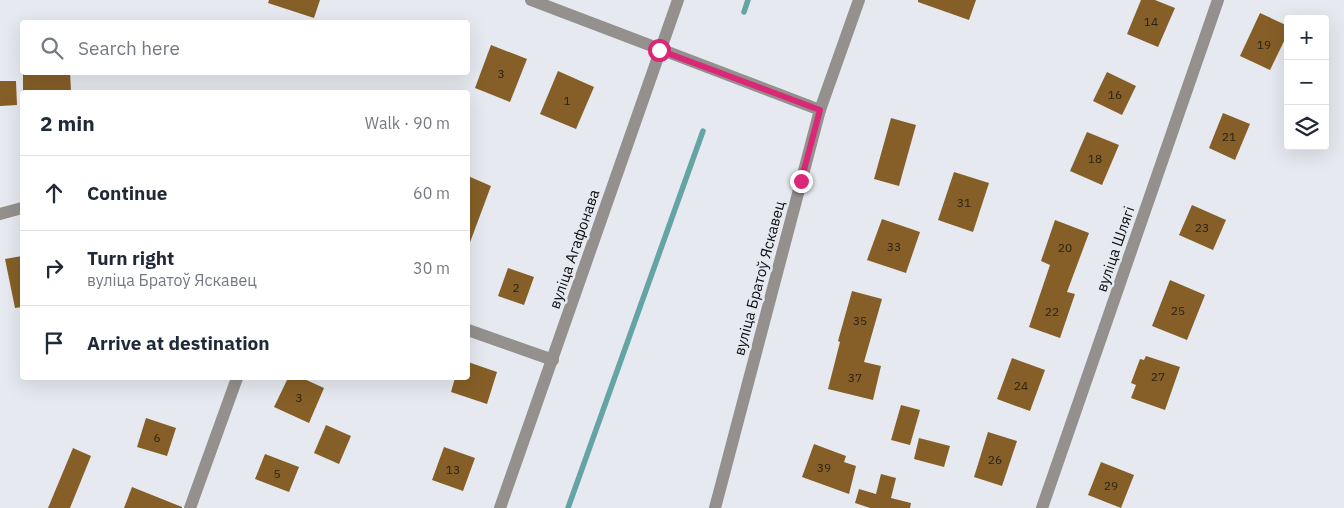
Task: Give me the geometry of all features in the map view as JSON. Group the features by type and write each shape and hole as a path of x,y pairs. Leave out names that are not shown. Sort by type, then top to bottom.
{"street":[{"path":"531,0 820,110"},
{"name":"вуліца Агафонава","path":"500,508 678,0"},
{"name":"вуліца Братоў Яскавец","path":"715,508 820,110 859,0"},
{"name":"вуліца Шлягі","path":"1042,508 1218,0"},
{"path":"0,214 20,209"},
{"path":"470,331 552,360"},
{"path":"190,508 236,380"}],"building":[{"path":"269,0 320,0 314,18 268,3"},
{"path":"918,0 976,0 969,20 918,2"},
{"path":"1141,0 1155,0 1175,8 1158,47 1127,34"},
{"path":"1260,13 1284,24 1284,41 1270,70 1240,56"},
{"path":"491,45 527,59 510,102 475,88"},
{"path":"558,71 594,87 576,129 540,114"},
{"path":"1107,72 1136,86 1122,115 1093,101"},
{"path":"23,75 70,75 71,90 23,90"},
{"path":"0,81 16,81 17,105 0,106"},
{"path":"1223,113 1250,124 1235,160 1209,148"},
{"path":"891,118 916,125 899,186 874,179"},
{"path":"1087,132 1119,145 1102,185 1070,171"},
{"path":"954,172 989,183 973,232 938,220"},
{"path":"470,177 491,186 470,242"},
{"path":"1192,205 1226,220 1213,250 1179,235"},
{"path":"882,219 920,232 906,273 867,260"},
{"path":"1055,220 1089,233 1067,292 1075,294 1060,338 1029,327 1050,265 1041,261"},
{"path":"20,256 20,307 15,308 5,259"},
{"path":"508,268 534,277 524,305 498,296"},
{"path":"1170,280 1205,295 1187,340 1152,326"},
{"path":"852,291 882,299 864,362 881,366 873,400 828,389 840,342 838,341"},
{"path":"1146,356 1180,367 1165,410 1131,398 1136,385 1131,383 1140,359 1144,360"},
{"path":"1012,358 1045,370 1030,411 997,399"},
{"path":"470,363 497,372 487,404 451,392 454,380 470,380"},
{"path":"287,380 306,380 324,388 309,423 274,407"},
{"path":"901,405 920,410 910,445 891,440"},
{"path":"146,418 176,428 167,456 137,447"},
{"path":"326,425 351,436 339,464 314,453"},
{"path":"988,432 1017,441 1002,486 974,477"},
{"path":"919,438 950,446 944,467 914,459"},
{"path":"814,444 846,456 844,462 856,466 849,494 802,477"},
{"path":"444,447 475,458 463,491 432,480"},
{"path":"73,448 91,456 70,508 48,508"},
{"path":"265,454 299,467 289,492 255,479"},
{"path":"1101,462 1134,475 1121,508 1088,495"},
{"path":"881,474 896,478 891,498 911,503 910,508 870,508 855,503 859,489 876,494"},
{"path":"132,487 182,507 182,508 124,508"}],"waterway":[{"path":"744,12 748,0"},
{"path":"568,508 703,131"}],"route":[{"path":"659,50 820,110 801,181"}]}
